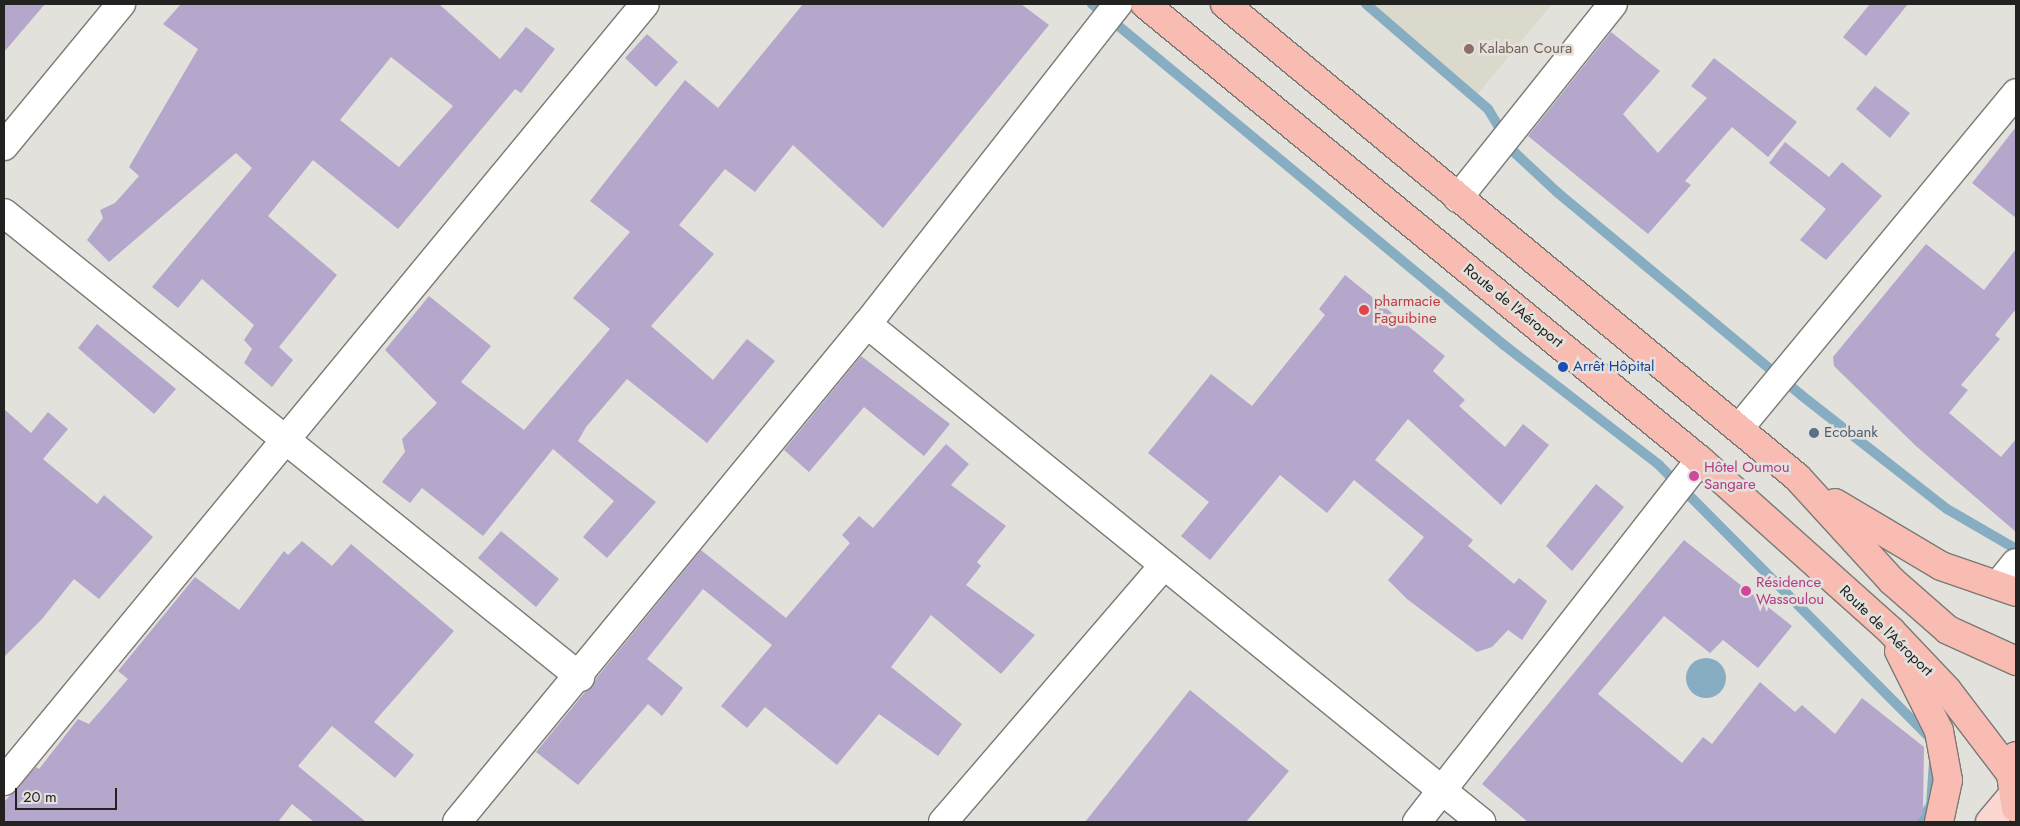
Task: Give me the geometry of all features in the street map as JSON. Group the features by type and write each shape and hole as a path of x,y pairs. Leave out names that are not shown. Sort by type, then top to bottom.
{"highway":[{"name":"Route de l'Aéroport","path":"1145,4 1700,460 1891,631 1947,690 2014,783"},
{"path":"1225,4 1797,476 1852,515 1941,566 2007,588"},
{"path":"1797,476 1892,581 1948,630 2016,661"},
{"path":"1891,631 1939,731 1948,780 1939,822"}],"main road":[{"path":"1990,822 2014,783"}],"street":[{"path":"4,146 121,4"},
{"path":"4,781 288,440 645,4"},
{"path":"457,822 580,677 867,324 1118,4"},
{"path":"1458,198 1613,4"},
{"path":"1740,428 2016,93"},
{"path":"4,213 580,677"},
{"path":"867,324 1481,822"},
{"path":"1417,822 1444,791 1700,460"},
{"path":"2007,588 2016,563"},
{"path":"943,822 1163,566"}],"shaded area":[{"name":"Kalaban Coura","path":"1368,4 1552,4 1478,94"}],"water":[{"path":"1710,658 1717,661 1723,667 1726,678 1725,686 1717,695 1710,698 1702,698 1695,695 1687,686 1686,674 1689,667 1698,659"}],"building":[{"path":"4,4 45,4 4,52"},
{"path":"181,4 439,4 500,59 526,27 555,49 521,93 515,89 398,229 313,160 268,216 337,275 279,347 293,360 272,387 244,363 252,349 244,340 254,325 202,279 178,308 152,287 252,168 236,153 109,262 87,240 103,218 100,210 115,203 139,176 129,167 198,49 163,24","holes":["391,57 453,106 399,167 340,120"]},
{"path":"803,4 1021,4 1049,25 883,228 793,145 755,192 725,169 679,225 714,254 651,326 713,380 747,339 775,361 707,443 627,379 586,427 578,441 656,502 607,558 583,537 614,501 553,449 483,536 422,488 410,503 382,482 405,452 402,439 437,403 385,350 429,296 491,346 461,382 524,430 610,329 573,298 630,232 590,201 685,80 718,108"},
{"path":"1870,4 1908,4 1866,56 1843,37"},
{"path":"1611,32 1660,71 1623,114 1658,153 1707,98 1691,86 1714,58 1797,122 1768,157 1732,127 1685,181 1691,185 1648,234 1528,136"},
{"path":"647,34 678,62 656,87 625,58"},
{"path":"1875,86 1910,113 1890,138 1856,109"},
{"path":"2016,127 2016,218 1972,183"},
{"path":"1785,142 1829,177 1842,162 1882,196 1826,260 1800,240 1826,209 1769,163"},
{"path":"1926,244 1984,290 2016,249 2016,309 1995,335 2000,339 1961,385 1968,390 1949,413 2001,457 2016,439 2016,532 1916,446 1834,366 1833,357"},
{"path":"1345,275 1445,356 1433,371 1465,400 1459,406 1505,447 1523,424 1549,445 1501,505 1408,419 1375,460 1473,540 1468,546 1514,584 1519,578 1547,601 1522,640 1508,630 1492,647 1477,652 1407,599 1388,580 1424,537 1354,480 1327,513 1280,475 1210,560 1181,536 1209,502 1148,453 1211,374 1252,406 1325,315 1319,309"},
{"path":"97,324 176,389 154,414 78,348"},
{"path":"861,356 950,424 924,456 864,407 809,472 784,450"},
{"path":"4,409 31,433 48,412 68,429 43,459 97,504 104,495 153,537 99,599 74,579 42,619 4,657"},
{"path":"946,444 969,464 951,485 1006,526 977,562 981,566 966,585 1035,635 1001,674 931,615 891,667 962,724 938,756 879,714 837,765 765,707 747,728 721,706 772,645 703,589 647,659 683,688 662,716 648,704 578,785 536,752 701,550 786,618 850,543 842,535 859,516 873,528"},
{"path":"1596,484 1624,507 1572,571 1546,546"},
{"path":"501,531 559,579 536,607 478,558"},
{"path":"1684,540 1792,626 1758,668 1723,640 1710,653 1664,616 1598,694 1682,763 1703,737 1712,744 1760,682 1795,712 1802,705 1835,734 1862,698 1924,747 1923,813 1916,822 1528,822 1482,784"},
{"path":"302,541 332,566 351,544 454,631 374,722 414,755 395,778 332,726 298,766 366,822 314,822 292,804 278,822 4,822 4,802 36,767 39,769 78,719 89,724 128,679 118,671 195,577 239,610 284,551 288,555"},
{"path":"1190,690 1289,771 1246,822 1085,822"}],"waterway":[{"path":"1092,4 1504,345 1659,465 1928,736"},
{"path":"1366,4 1488,109 1514,152 1558,193 1801,395 1947,509 2016,549"},
{"path":"1920,822 1931,805 1934,762"}],"place":[{"name":"Kalaban Coura","path":"1469,49"},
{"name":"pharmacie Faguibine","path":"1364,310"},
{"name":"Arrêt Hôpital","path":"1563,367"},
{"name":"Ecobank","path":"1814,433"},
{"name":"Hôtel Oumou Sangare","path":"1694,476"},
{"name":"Résidence Wassoulou","path":"1746,591"}]}
